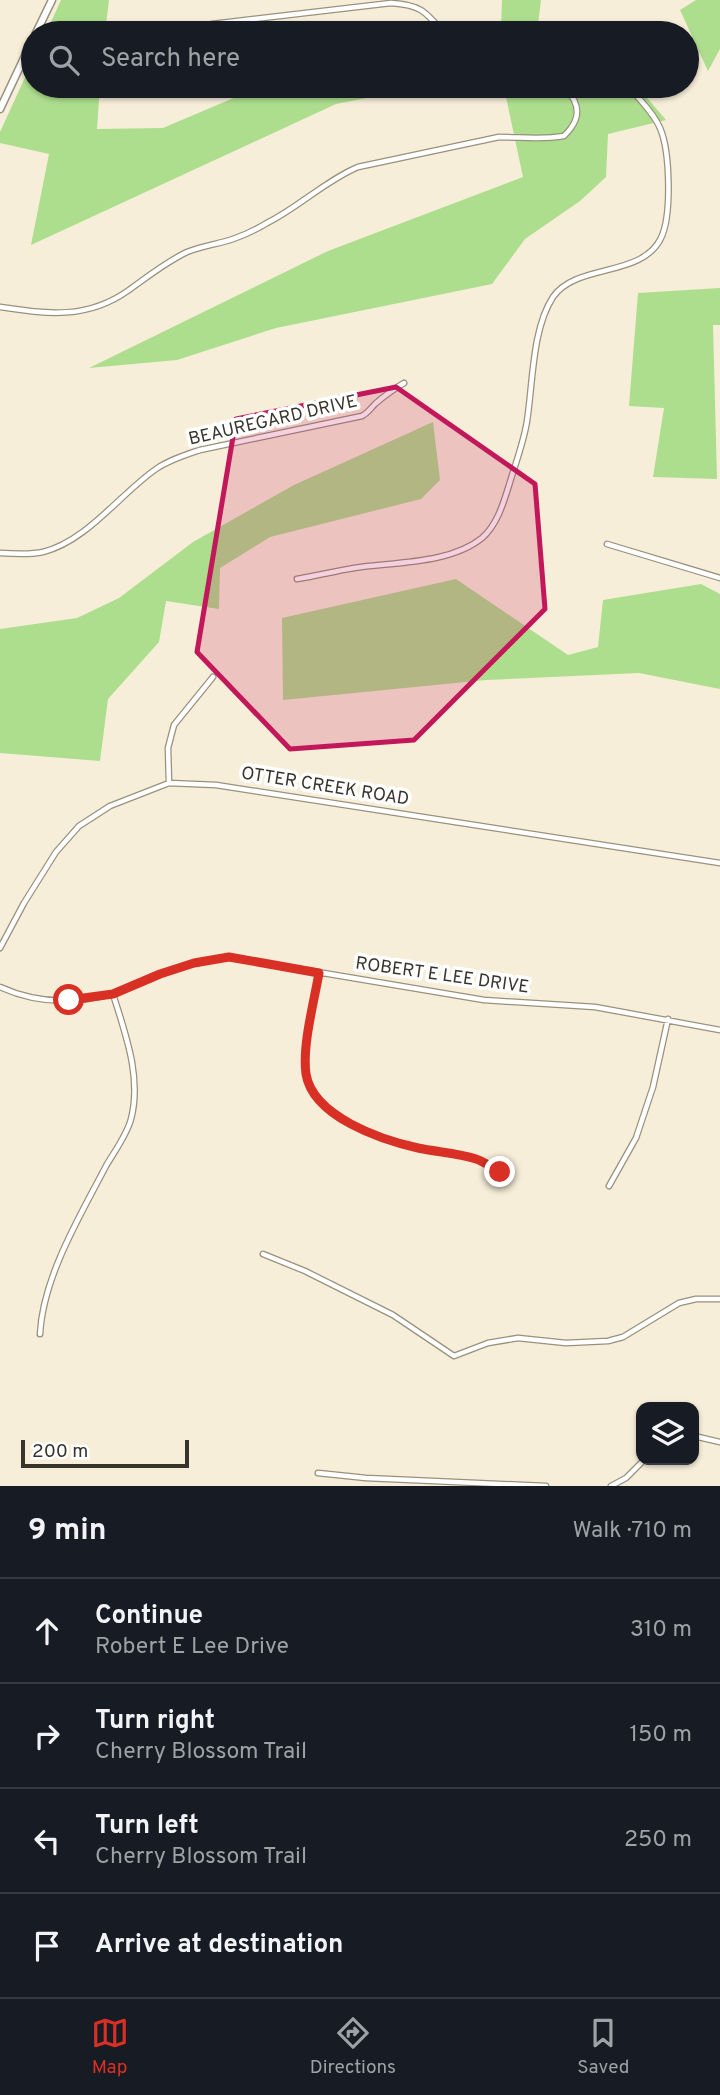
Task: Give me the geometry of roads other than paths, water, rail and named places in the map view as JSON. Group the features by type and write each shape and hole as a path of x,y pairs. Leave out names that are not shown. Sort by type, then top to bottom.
{"street":[{"path":"42,21 52,0"},
{"path":"236,21 391,2 424,10 434,21"},
{"path":"0,109 21,65"},
{"path":"0,307 52,314 94,308 125,293 187,252 234,239 270,222 339,175 358,167 499,137 544,140 565,136 576,120 574,98"},
{"path":"297,579 444,556 471,545 492,526 506,494 527,424 538,335 545,311 554,294 568,283 628,264 650,253 661,238 667,216 669,182 661,129 638,98"},
{"name":"BEAUREGARD DRIVE","path":"0,553 28,554 65,543 157,468 184,455 362,416 404,383"},
{"path":"607,544 720,578"},
{"path":"169,783 168,748 174,725 213,677"},
{"name":"OTTER CREEK ROAD","path":"0,948 54,854 79,826 110,806 169,783 216,785 720,863"},
{"name":"ROBERT E LEE DRIVE","path":"0,987 14,994 55,1002 113,994 194,963 229,957 484,1000 595,1007 720,1030"},
{"path":"319,973 305,1053 306,1076 313,1093 344,1122 386,1139 478,1159 500,1172"},
{"path":"40,1334 41,1316 64,1251 131,1120 135,1082 131,1056 113,994"},
{"path":"609,1186 636,1138 653,1087 668,1019"},
{"path":"263,1254 305,1271 393,1315 454,1356 488,1343 518,1338 566,1343 608,1341 623,1337 678,1303 696,1298 720,1299"},
{"path":"699,1437 720,1442"},
{"path":"611,1486 626,1478 639,1465"},
{"path":"318,1474 545,1486"}]}
